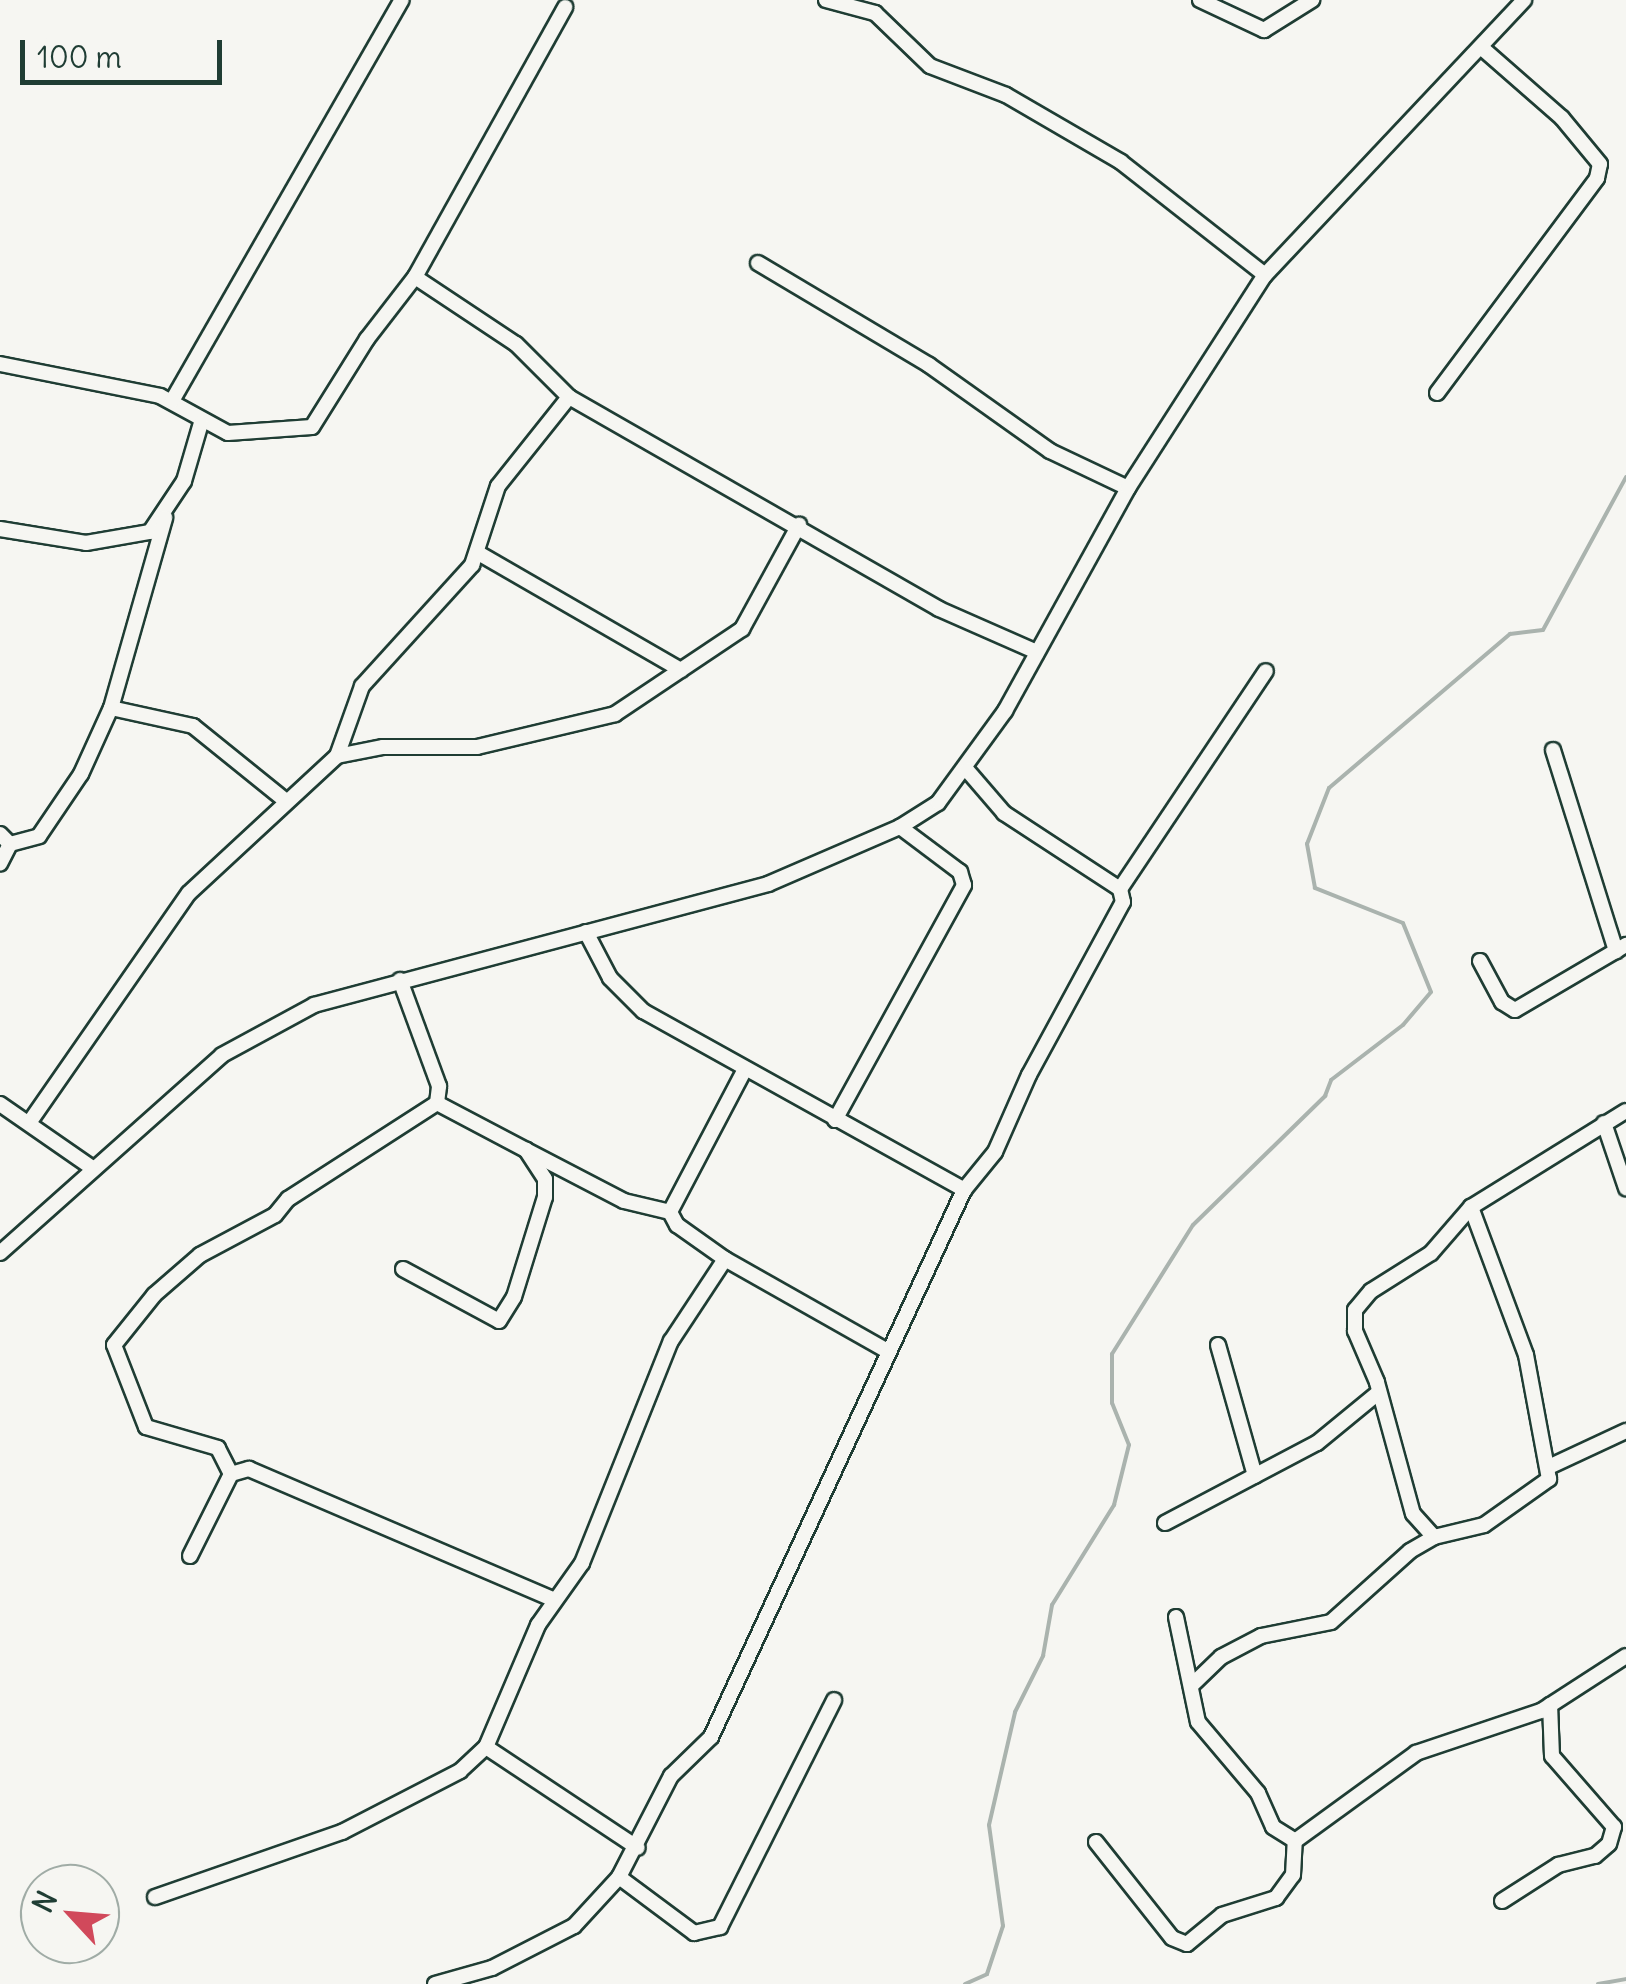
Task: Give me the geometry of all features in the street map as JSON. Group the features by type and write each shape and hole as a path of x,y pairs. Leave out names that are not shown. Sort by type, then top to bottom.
{"street":[{"path":"172,401 402,0"},
{"path":"826,0 875,13 930,66 1006,95 1121,162 1265,276"},
{"path":"1200,0 1264,30 1312,0"},
{"path":"0,1253 91,1167 222,1055 314,1006 768,884 900,827 938,804 967,770 1128,488 1265,276 1520,1"},
{"path":"0,364 172,401 201,424 243,435 312,427 367,339 416,277 562,2"},
{"path":"1437,393 1596,178 1600,164 1562,118 1481,47"},
{"path":"758,263 929,365 1050,451 1128,488"},
{"path":"416,277 516,344 569,398 800,525 939,609 1037,652"},
{"path":"29,1122 190,893 337,756 362,686 480,554 498,486 569,398"},
{"path":"0,864 5,839 39,836 81,774 110,708 165,518 201,424"},
{"path":"0,529 86,542 142,535 165,518"},
{"path":"337,756 383,747 477,747 615,714 748,622 800,525"},
{"path":"480,554 681,670"},
{"path":"1120,888 1266,670"},
{"path":"110,708 193,726 286,801"},
{"path":"1480,961 1502,1002 1515,1010 1621,948 1554,750"},
{"path":"436,1984 535,1950 574,1926 619,1877 638,1848 671,1776 698,1755 728,1708 886,1350 964,1190 995,1152 1028,1075 1123,902 1120,888 1004,813 967,770"},
{"path":"835,1120 964,885 960,872 900,827"},
{"path":"586,932 628,998 744,1070 964,1190"},
{"path":"400,980 439,1086 437,1104"},
{"path":"670,1212 744,1070"},
{"path":"0,1104 91,1167"},
{"path":"437,1104 624,1200 670,1212 677,1225 726,1259 886,1350"},
{"path":"230,1474 218,1448 146,1427 138,1417 114,1355 117,1339 200,1255 275,1214 288,1198 437,1104"},
{"path":"1434,1537 1412,1514 1379,1392 1355,1331 1356,1310 1371,1291 1431,1253 1471,1207 1626,1110"},
{"path":"1604,1122 1626,1188"},
{"path":"403,1269 499,1321 508,1312 545,1197 546,1179 526,1150"},
{"path":"1192,1685 1221,1656 1262,1636 1331,1622 1434,1537 1484,1526 1545,1485 1551,1466 1526,1355 1471,1207"},
{"path":"155,1898 342,1832 460,1770 486,1748 554,1600 582,1562 671,1340 726,1259"},
{"path":"1218,1345 1255,1476"},
{"path":"1165,1523 1317,1443 1379,1392"},
{"path":"1551,1466 1626,1430"},
{"path":"190,1556 230,1474 249,1469 272,1476 397,1537 554,1600"},
{"path":"1176,1617 1198,1722 1258,1793 1272,1827 1295,1841"},
{"path":"1295,1841 1416,1752 1550,1706 1626,1656"},
{"path":"619,1877 694,1933 720,1927 834,1700"},
{"path":"1502,1901 1558,1865 1595,1856 1609,1844 1614,1828 1552,1756 1550,1706"},
{"path":"486,1748 638,1848"},
{"path":"1096,1842 1172,1938 1187,1944 1222,1915 1276,1898 1293,1875 1295,1841"}],"waterway":[{"path":"965,1984 987,1974 1003,1926 989,1825 1015,1712 1043,1656 1052,1605 1114,1505 1129,1445 1112,1403 1112,1354 1193,1225 1325,1096 1331,1080 1403,1025 1431,992 1403,923 1315,888 1307,844 1329,788 1510,634 1543,630 1626,477"},
{"path":"1598,1984 1626,1979"}]}
